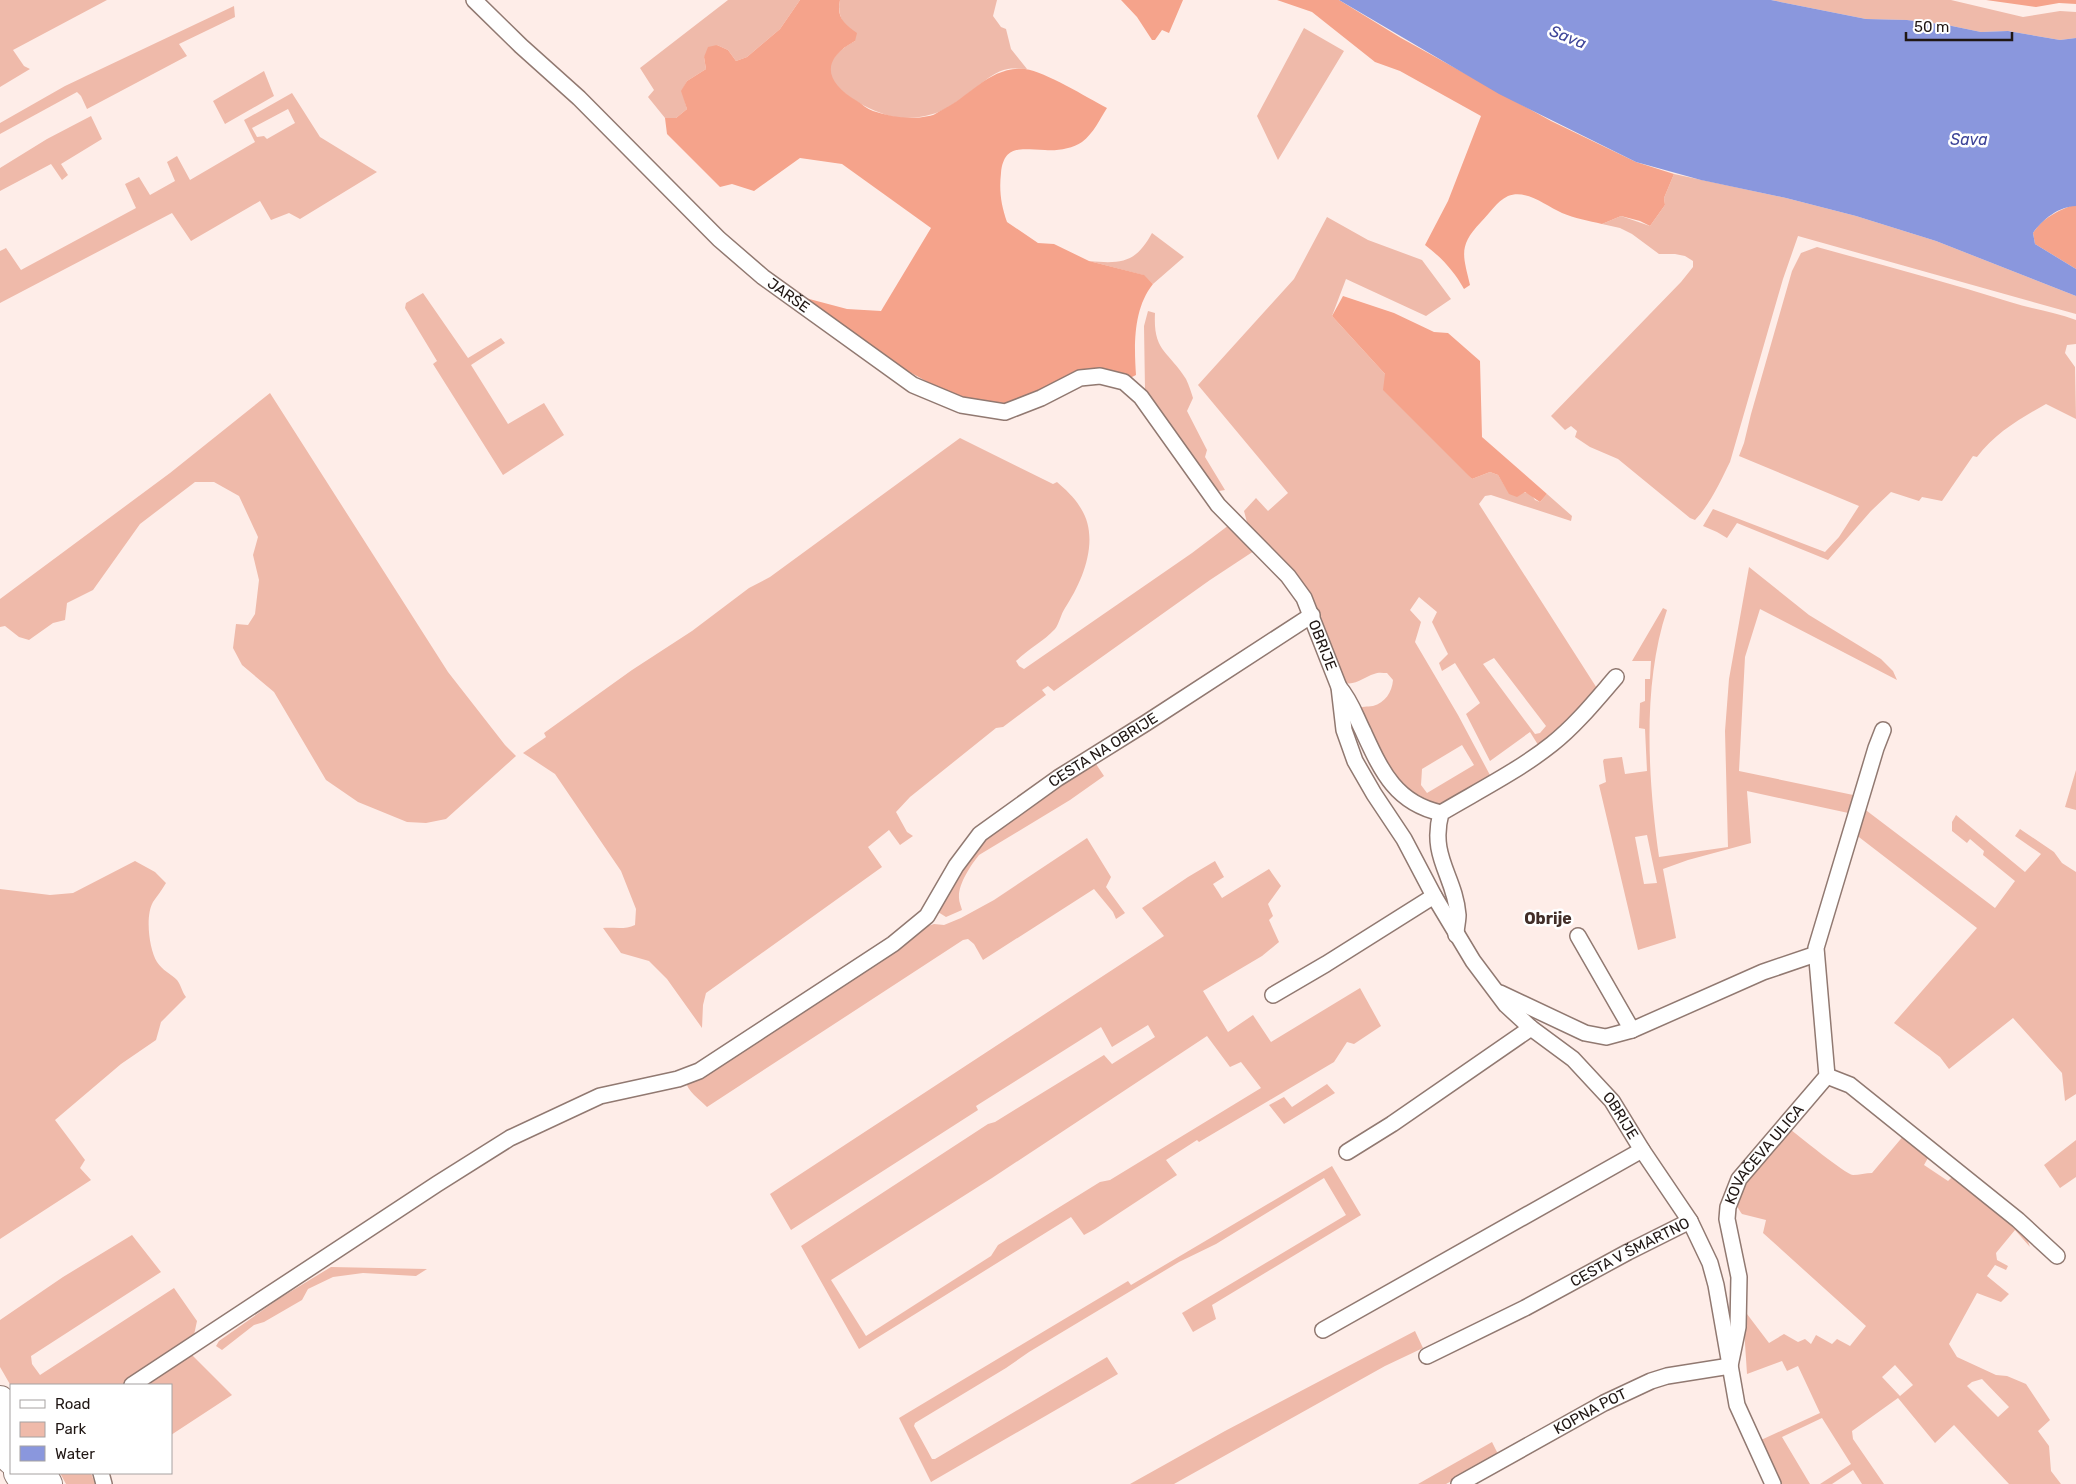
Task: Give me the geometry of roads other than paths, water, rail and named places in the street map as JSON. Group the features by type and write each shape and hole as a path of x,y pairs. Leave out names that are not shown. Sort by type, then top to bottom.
{"highway":[{"path":"0,1400 10,1418"},
{"path":"0,1441 10,1458"}],"street":[{"name":"JARŠE","path":"474,0 521,46 579,98 719,239 756,271 913,385 961,405 1005,412 1041,398 1080,378 1100,376 1124,382 1141,397 1159,424"},
{"name":"OBRIJE","path":"1159,424 1218,505 1294,583 1312,615 1322,646 1339,687 1344,730 1355,761 1404,839 1434,896 1472,961 1506,1004 1532,1028 1573,1059 1612,1101 1642,1150 1690,1221"},
{"name":"CESTA NA OBRIJE","path":"134,1384 510,1138 600,1096 678,1079 699,1071 893,944 927,916 956,866 980,834 1058,778 1312,615"},
{"path":"1456,935 1458,915 1439,850 1438,827 1441,813 1522,765 1552,744 1582,716 1616,678"},
{"path":"1339,687 1354,708 1380,765 1393,786 1417,805 1441,813"},
{"path":"1883,730 1816,948 1827,1076 1850,1085 2018,1220 2057,1256"},
{"path":"1273,995 1434,896"},
{"path":"1578,936 1632,1030"},
{"path":"1496,991 1585,1033 1606,1037 1632,1030 1763,972 1816,954"},
{"path":"1347,1152 1392,1124 1532,1028"},
{"name":"KOVAČEVA ULICA","path":"1730,1366 1738,1327 1739,1278 1727,1219 1728,1207 1738,1180 1750,1164 1827,1076"},
{"path":"1323,1330 1642,1150"},
{"name":"CESTA V ŠMARTNO","path":"1427,1356 1525,1308 1690,1221 1710,1264 1716,1285 1738,1405 1773,1484"},
{"name":"KOPNA POT","path":"1459,1484 1604,1404 1652,1381 1667,1376 1730,1366"}],"water":[{"name":"Sava","path":"1339,0 1771,0 1866,19 1907,20 1981,32 2008,31 2060,40 2076,38 2076,206 2057,211 2041,223 2033,233 2035,244 2076,269 2076,296 1936,241 1856,216 1786,198 1701,180 1636,162 1499,94"}],"district":[{"name":"Obrije","path":"1548,918"}]}
